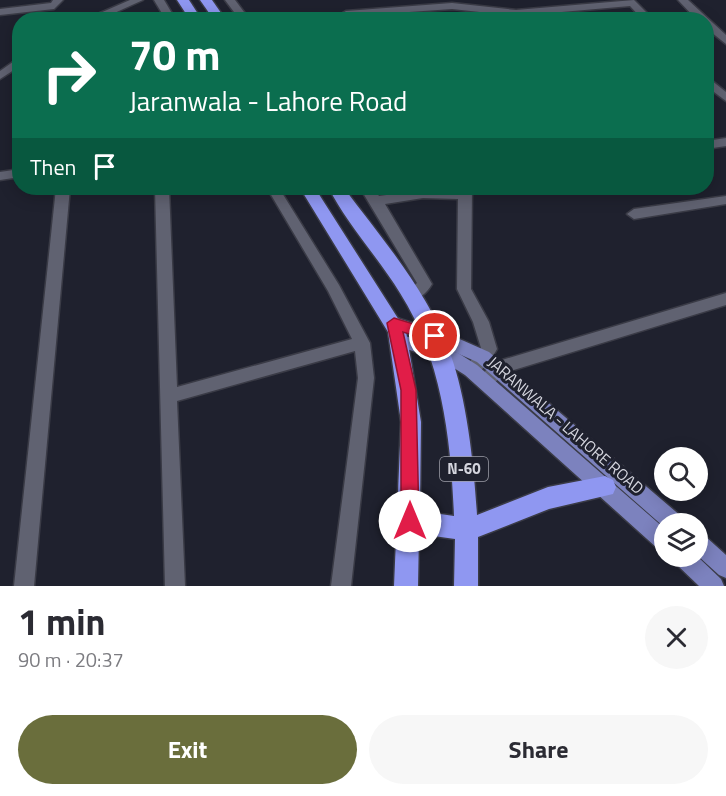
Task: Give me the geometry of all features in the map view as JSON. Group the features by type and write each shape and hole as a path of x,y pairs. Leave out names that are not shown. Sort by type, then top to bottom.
{"highway":[{"path":"311,195 396,332 408,390 411,422 410,521 406,586"},
{"path":"341,195 411,296 438,345"},
{"name":"N-60","path":"438,345 456,423 468,530 466,586"},
{"path":"410,521 468,530 548,498 605,487"}],"main road":[{"name":"JARANWALA - LAHORE ROAD","path":"396,332 438,345 484,369 661,513"},
{"name":"JARANWALA - LAHORE ROAD","path":"484,369 654,532"},
{"path":"708,552 726,568"},
{"path":"693,567 714,586"}],"street":[{"path":"0,12 54,6 58,0"},
{"path":"109,12 138,0"},
{"path":"683,0 696,12"},
{"path":"357,12 478,4 516,12 631,2"},
{"path":"714,30 726,41"},
{"path":"0,76 12,66"},
{"path":"716,88 726,99"},
{"path":"24,586 62,195"},
{"path":"162,195 175,586"},
{"path":"277,195 334,289 362,343 366,378 341,586"},
{"path":"372,195 425,284 411,296"},
{"path":"376,201 416,195"},
{"path":"465,195 464,289 481,322 489,349 484,369 726,300"},
{"path":"634,214 726,201"},
{"path":"169,396 362,343"}],"route":[{"path":"410,521 411,422 404,364 394,323 435,336"}]}
